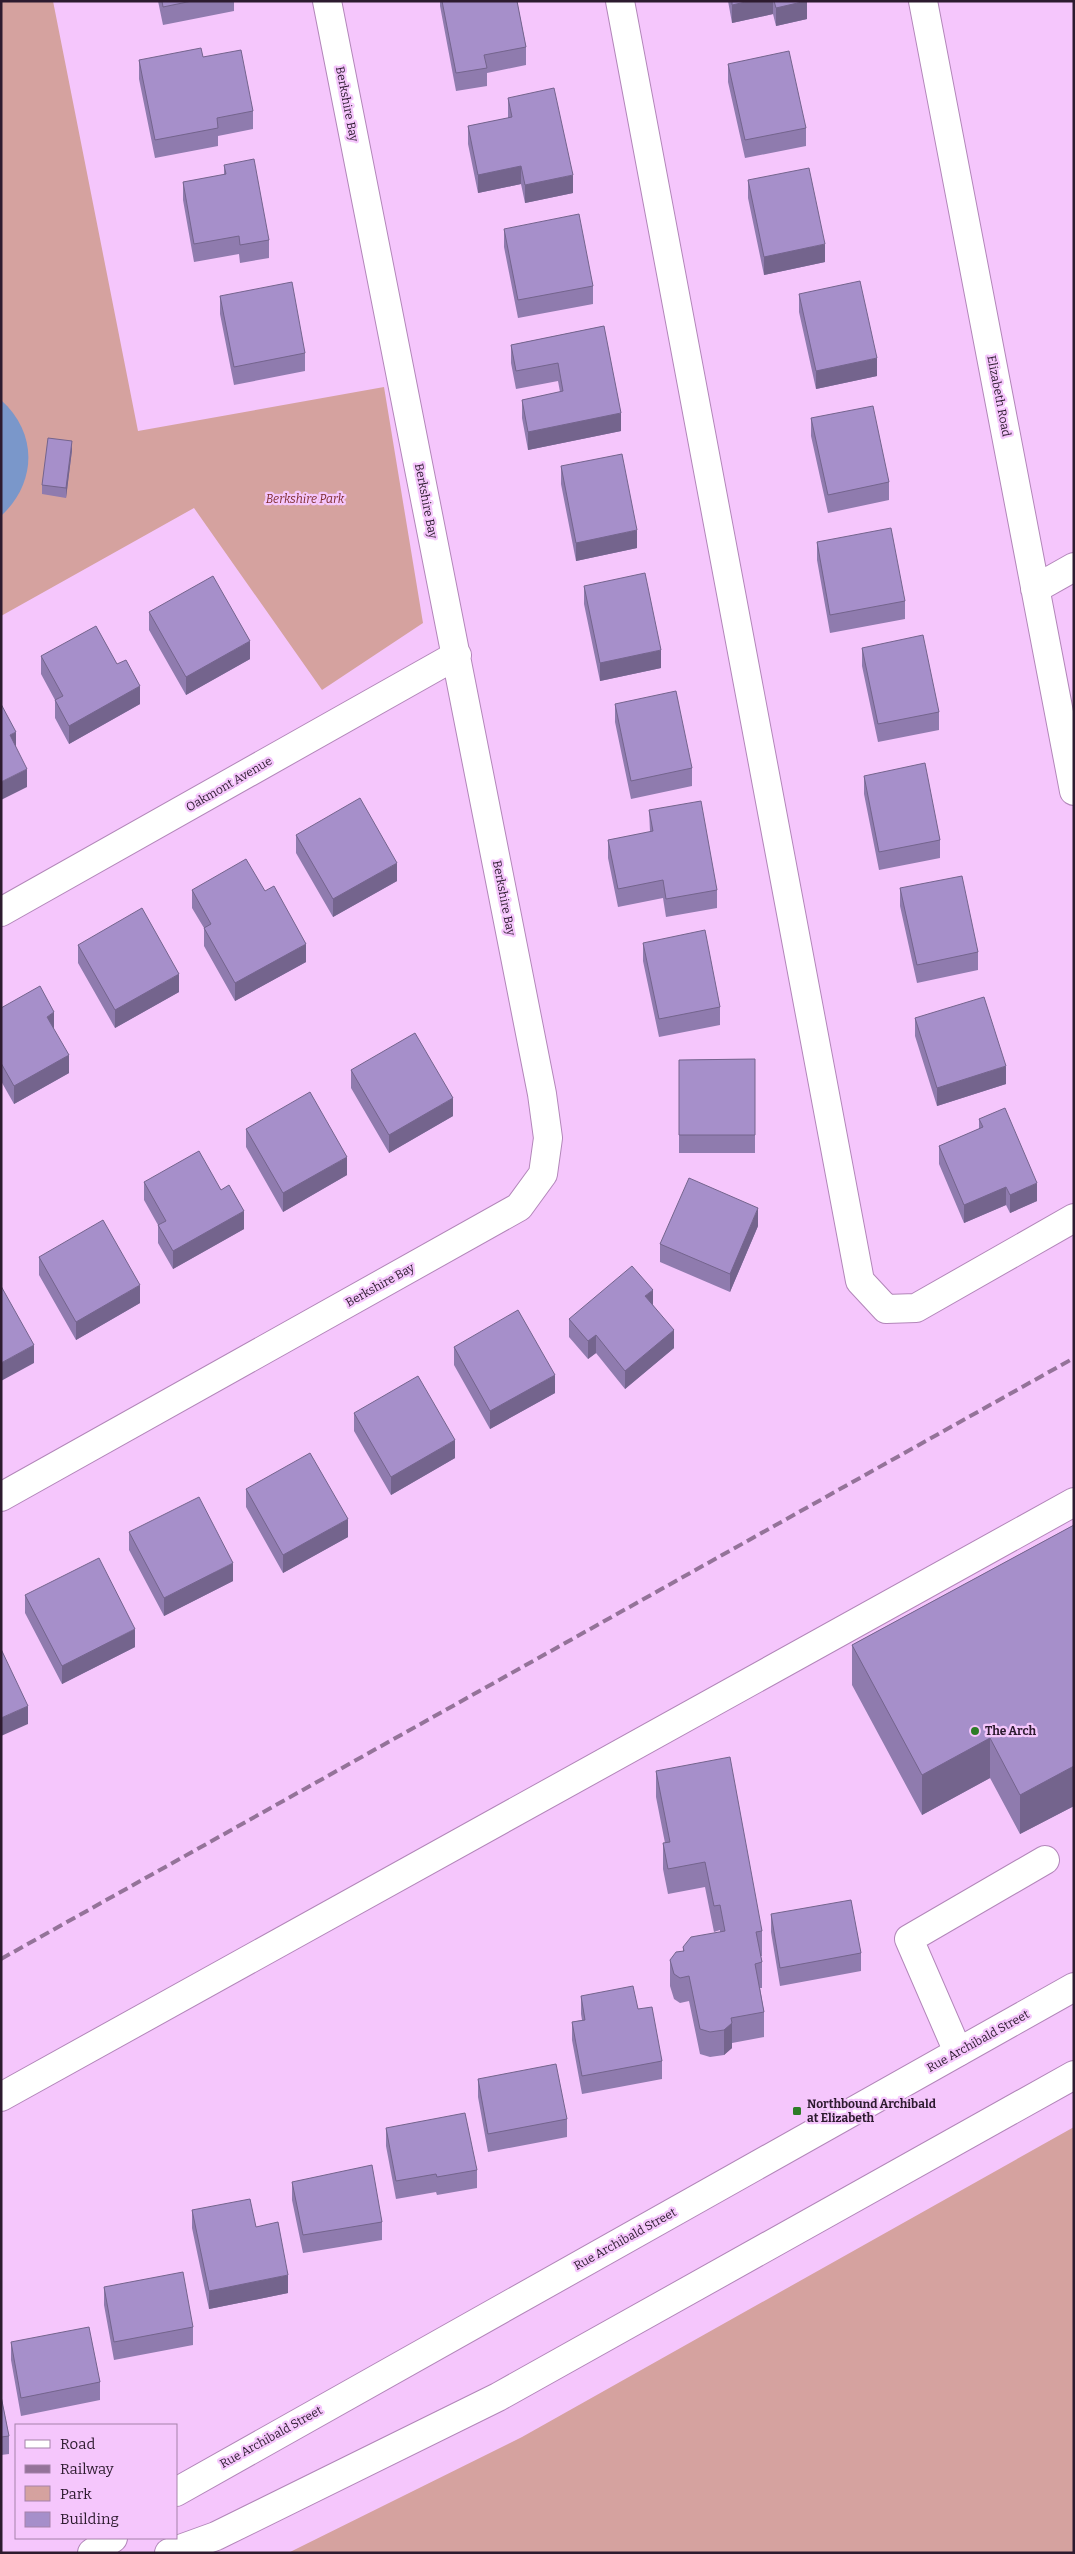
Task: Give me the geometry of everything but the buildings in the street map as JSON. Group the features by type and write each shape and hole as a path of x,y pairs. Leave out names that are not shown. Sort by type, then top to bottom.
{"street":[{"name":"Berkshire Bay","path":"1,1497 519,1207 543,1174 548,1138 542,1094 327,1"},
{"path":"620,1 860,1281 886,1309 916,1308 1074,1218"},
{"name":"Elizabeth Road","path":"923,1 1074,791"},
{"path":"1035,589 1074,567"},
{"name":"Oakmont Avenue","path":"1,912 457,655"},
{"path":"1,2097 1074,1502"},
{"path":"958,2052 909,1939 1045,1860"},
{"name":"Rue Archibald Street","path":"178,2491 1074,1987"},
{"path":"169,2553 216,2536 498,2397 1074,2075"},
{"path":"92,2553 112,2539"}],"green space":[{"name":"Berkshire Park","path":"1,1 53,1 138,431 384,387 423,623 322,690 194,508 1,616"},
{"path":"1074,2127 1074,2553 288,2553 522,2437"}],"water":[{"path":"1,400 22,427 27,443 28,458 27,473 21,489 13,503 1,516"}],"railway":[{"path":"1,1959 1074,1358"}],"place":[{"name":"The Arch","path":"975,1731"},
{"name":"Northbound Archibald at Elizabeth","path":"797,2111"}]}
